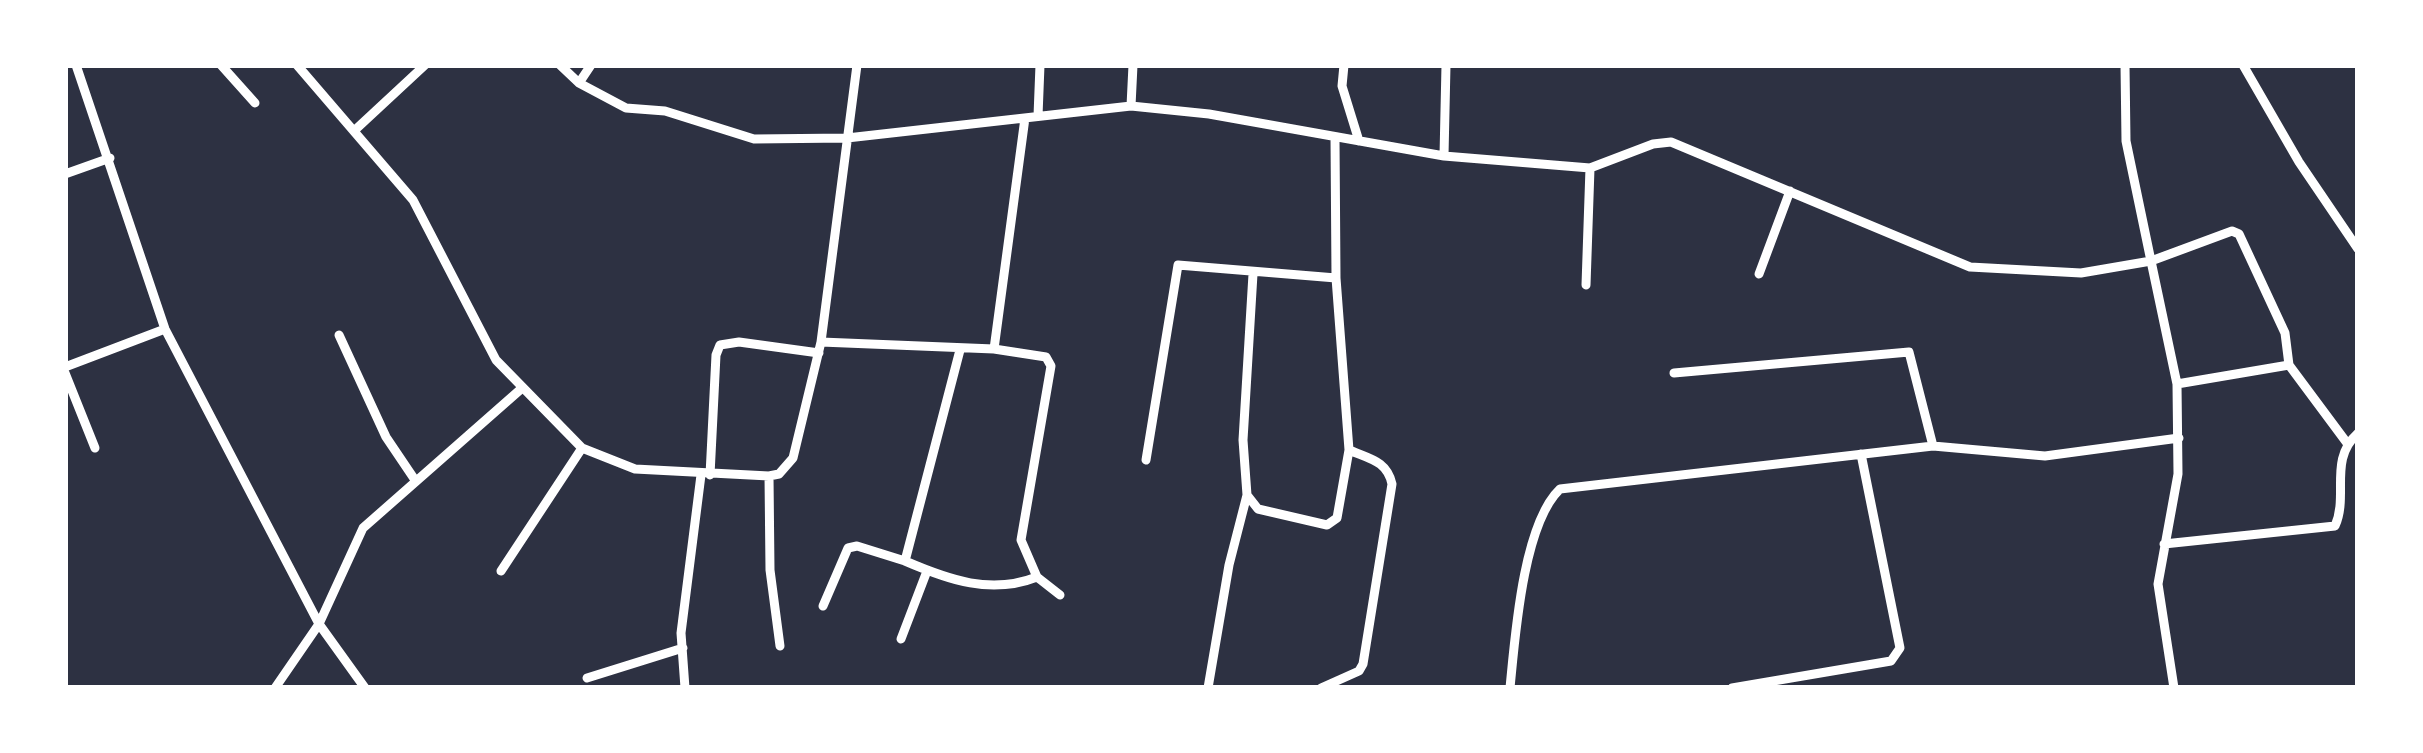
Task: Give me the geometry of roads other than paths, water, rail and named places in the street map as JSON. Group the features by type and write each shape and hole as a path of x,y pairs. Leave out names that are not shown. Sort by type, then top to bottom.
{"street":[{"path":"76,65 165,330 319,624 365,688"},
{"path":"220,65 255,103"},
{"path":"297,65 413,200 496,360 582,448 608,462 635,469 770,476 779,474 792,458 820,348 857,65"},
{"path":"354,130 424,65"},
{"path":"560,65 579,83 626,108 665,111 754,139 847,138 1132,106 1210,114 1444,156 1590,168 1653,144 1671,142 1970,267 2081,273 2151,261 2232,231 2239,234 2285,334 2289,365 2347,443"},
{"path":"579,83 591,65"},
{"path":"1038,116 1040,65"},
{"path":"1132,106 1134,65"},
{"path":"1344,65 1342,86 1359,141"},
{"path":"1444,156 1446,65"},
{"path":"2126,65 2126,141 2177,384 2178,474 2164,544 2158,603 2174,688"},
{"path":"2243,65 2299,162 2358,249"},
{"path":"994,349 1024,118"},
{"path":"1247,496 1258,509 1327,524 1337,518 1350,450 1336,278 1335,138"},
{"path":"65,174 110,158"},
{"path":"1586,285 1590,168"},
{"path":"1759,274 1790,191"},
{"path":"1146,460 1174,271 1184,262 1252,274 1336,278"},
{"path":"1208,688 1229,565 1247,496 1243,440 1252,274"},
{"path":"95,448 65,370 165,330"},
{"path":"339,335 386,437 416,480"},
{"path":"685,688 683,648 720,345 739,342 820,348 994,349 1037,353 1051,366 1022,524 1024,550 1037,577 1060,595"},
{"path":"905,561 960,350"},
{"path":"1674,373 1909,352 1933,446"},
{"path":"2177,384 2289,365"},
{"path":"275,688 319,624 363,528 521,389"},
{"path":"2164,544 2335,526 2340,463 2347,443 2358,433"},
{"path":"1510,688 1520,598 1542,516 1560,489 1933,446 2045,456 2179,438"},
{"path":"500,571 582,448"},
{"path":"1321,688 1359,671 1363,664 1392,484 1389,469 1382,463 1350,450"},
{"path":"1732,688 1891,661 1897,656 1900,648 1861,454"},
{"path":"770,476 770,570 780,646"},
{"path":"823,606 848,548 857,546 982,585 1037,577"},
{"path":"901,639 927,570"},
{"path":"587,678 683,648"}]}
